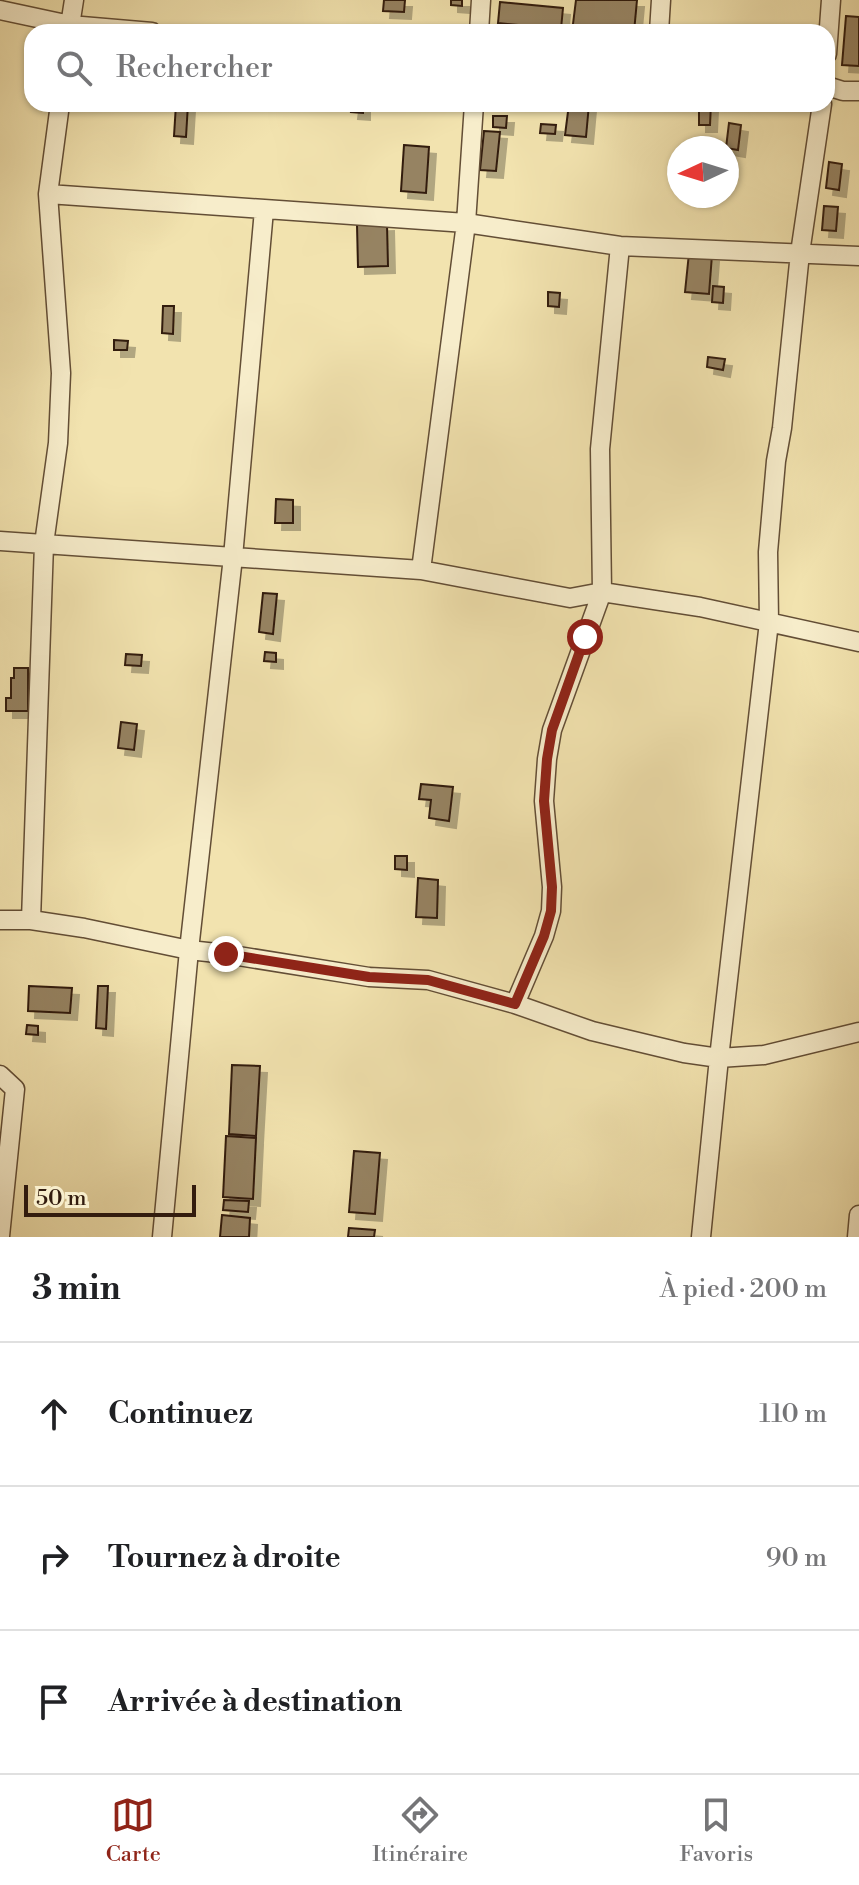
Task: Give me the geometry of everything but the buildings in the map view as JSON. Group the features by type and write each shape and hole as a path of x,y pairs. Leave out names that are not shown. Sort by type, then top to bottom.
{"street":[{"path":"71,24 74,0"},
{"path":"480,24 481,0"},
{"path":"660,24 661,0"},
{"path":"829,24 831,0"},
{"path":"0,10 54,24"},
{"path":"835,88 859,91"},
{"path":"31,920 44,544 58,443 61,373 48,194 59,112"},
{"path":"421,570 466,223 473,112"},
{"path":"701,1237 769,622 768,552 773,490 800,253 821,112"},
{"path":"48,194 466,223 620,246 859,256"},
{"path":"162,1237 189,950 233,557 264,210"},
{"path":"515,1004 544,936 551,911 552,887 544,801 552,730 602,592 600,449 620,246"},
{"path":"0,541 421,570 570,598 602,592 700,607 859,642"},
{"path":"0,920 31,920 84,928 189,950 369,977 428,980 515,1004 592,1031 719,1058 764,1055 859,1032"},
{"path":"0,1075 15,1089 0,1236"},
{"path":"857,1237 859,1215"}],"route":[{"path":"226,954 369,977 428,980 515,1004 544,936 551,911 552,887 544,801 547,759 552,730 585,637"}]}
